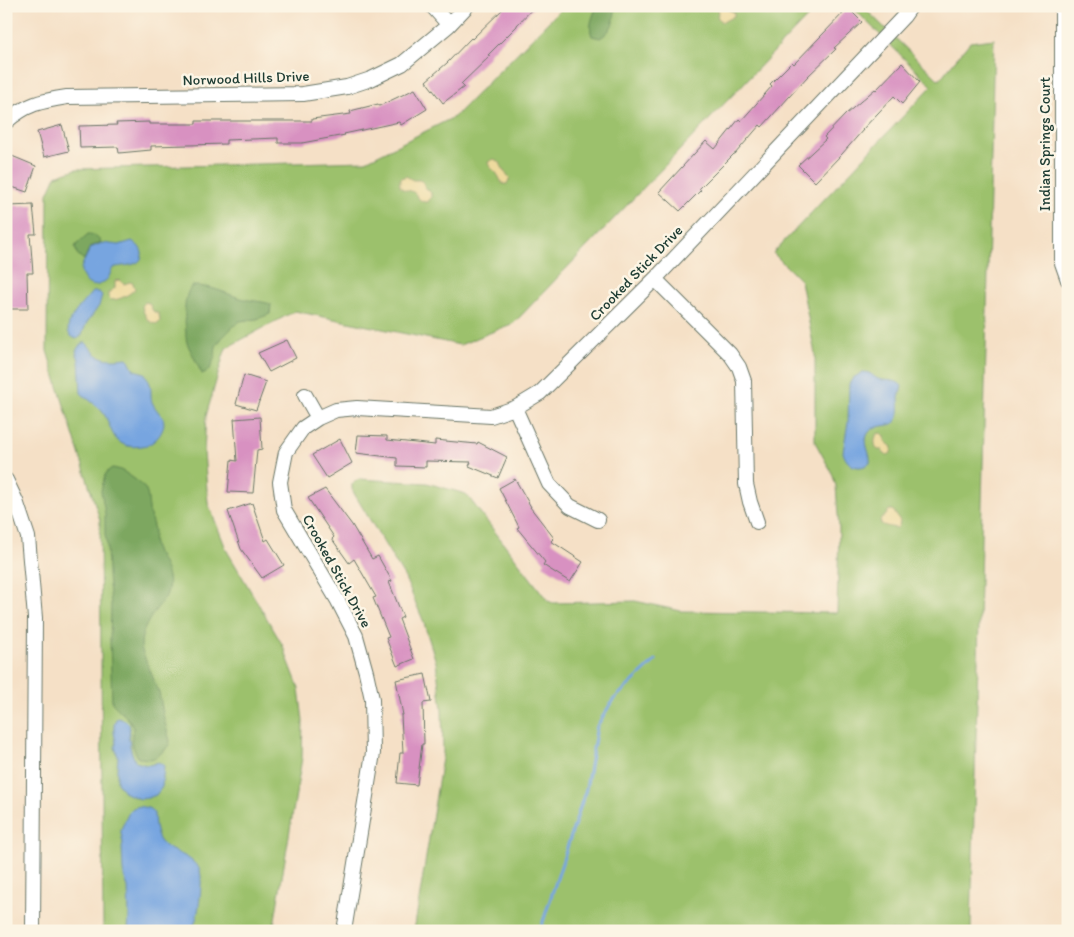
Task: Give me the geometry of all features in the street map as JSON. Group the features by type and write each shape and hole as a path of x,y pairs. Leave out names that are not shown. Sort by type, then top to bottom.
{"street":[{"path":"432,6 449,25"},
{"name":"Norwood Hills Drive","path":"6,122 27,106 46,100 66,97 303,94 347,87 402,64 449,25 467,6"},
{"name":"Crooked Stick Drive","path":"344,931 373,753 372,699 356,636 284,510 280,482 286,452 303,428 318,418 336,410 356,408 491,416 516,408 540,393 655,279 904,16 911,6"},
{"name":"Indian Springs Court","path":"1062,6 1062,262 1068,280"},
{"path":"655,279 730,354 744,381 746,484 757,522"},
{"path":"305,395 318,418"},
{"path":"516,408 549,484 570,506 598,520"},
{"path":"6,480 16,501 28,537 35,618 33,931"}],"green space":[{"path":"564,6 818,6 514,323 460,345 295,311 226,348 206,416 204,452 208,503 227,551 282,644 299,688 303,721 302,758 273,931 103,931 100,520 47,351 48,194 56,176 76,169 366,161 454,117"},
{"path":"597,6 614,6 615,11 612,25 600,38 592,36 591,28 591,21"},
{"path":"851,6 862,6 939,80 970,42 994,39 971,931 414,931 443,752 442,709 436,662 423,620 405,578 355,495 352,484 359,479 427,483 466,494 548,601 553,603 635,601 681,611 837,613 839,529 836,486 832,473 815,442 815,354 801,281 773,253 932,86"},
{"path":"88,234 96,236 101,242 90,247 84,260 77,254 75,247"},
{"path":"192,286 211,288 240,298 271,304 270,314 257,319 240,321 222,338 216,346 211,367 202,374 186,337 185,303"},
{"path":"112,468 126,473 146,490 154,530 154,547 169,580 166,596 144,629 141,644 142,651 159,692 170,741 165,750 155,758 150,759 138,758 131,742 133,728 130,721 112,703 111,604 105,513 101,491 105,475"}],"sand":[{"path":"716,6 726,6 727,9 734,12 734,16 723,22 720,21 717,16 719,11"},
{"path":"494,159 500,162 503,170 510,178 507,184 503,184 496,172 489,166 488,162"},
{"path":"406,176 424,183 431,193 428,202 420,200 414,192 401,187 401,178"},
{"path":"118,280 124,284 133,283 135,289 124,297 111,300 108,297 108,293 115,288 115,281"},
{"path":"145,302 149,303 153,311 159,314 160,321 158,324 149,321 145,316 142,306"},
{"path":"882,433 885,436 885,441 892,447 891,453 888,455 884,454 882,450 878,450 875,444 877,434"},
{"path":"889,510 893,510 900,521 897,528 881,524 880,520"}],"water":[{"path":"132,241 142,253 139,261 132,265 113,268 107,280 98,285 87,283 81,274 81,269 90,248 102,243 119,245"},
{"path":"92,292 99,292 102,295 99,306 86,324 82,335 77,339 70,335 68,330 69,324 77,309"},
{"path":"85,342 99,356 111,359 127,358 134,370 145,373 151,386 152,402 164,422 160,434 150,443 134,447 121,443 115,437 102,411 81,393 79,360 76,351"},
{"path":"863,372 870,373 881,380 897,382 902,386 898,418 889,425 871,430 866,440 870,463 866,466 857,467 850,464 843,452 848,422 849,384 853,378"},
{"path":"118,718 129,724 130,743 136,762 149,765 158,762 164,766 162,787 156,795 140,799 125,793 117,782 118,757 115,747 114,725"},
{"path":"139,806 148,808 153,812 159,840 168,848 189,859 200,870 199,906 191,931 128,931 128,888 123,871 121,829 129,812"}],"building":[{"path":"506,6 535,6 488,55 490,56 461,84 464,87 443,103 426,81"},
{"path":"848,8 862,22 834,48 836,49 807,77 762,127 760,125 680,211 659,192 706,141 715,149 739,119 741,121 772,86 770,84 792,62 794,64"},
{"path":"902,63 920,82 902,104 894,96 815,182 798,165 826,139 824,137 846,114 876,90"},
{"path":"415,89 427,109 401,125 399,122 302,143 278,143 278,138 226,140 226,144 151,146 151,150 119,153 118,147 80,148 79,126 149,122 149,124 196,124 196,121 312,121 312,119 351,114 350,111 378,104 379,106"},
{"path":"62,125 69,151 44,157 37,132"},
{"path":"12,156 36,166 27,192 6,185 6,176"},
{"path":"33,205 36,234 30,234 33,273 27,273 28,309 6,309 6,242 10,242 9,206"},
{"path":"287,340 296,358 269,372 258,353"},
{"path":"244,375 266,382 256,410 236,404"},
{"path":"260,417 262,449 257,450 253,493 228,492 231,460 237,461 234,419"},
{"path":"358,435 387,436 387,440 435,445 435,440 477,444 478,442 507,457 498,478 469,466 471,462 426,461 426,467 397,466 397,458 356,453"},
{"path":"340,439 352,463 327,478 312,455"},
{"path":"515,479 530,507 554,538 551,541 583,562 570,582 543,565 545,562 517,528 519,527 499,488"},
{"path":"325,489 352,525 372,559 378,556 392,581 389,582 403,617 399,619 414,659 397,666 386,638 389,637 373,598 376,597 354,559 349,563 332,539 334,537 308,498"},
{"path":"252,503 265,541 268,539 284,565 262,578 241,549 228,511"},
{"path":"425,674 431,702 423,703 424,744 422,744 417,785 397,783 400,753 403,753 401,715 403,715 396,680"}],"waterway":[{"path":"540,931 586,789 597,726 613,700 656,660"}]}
